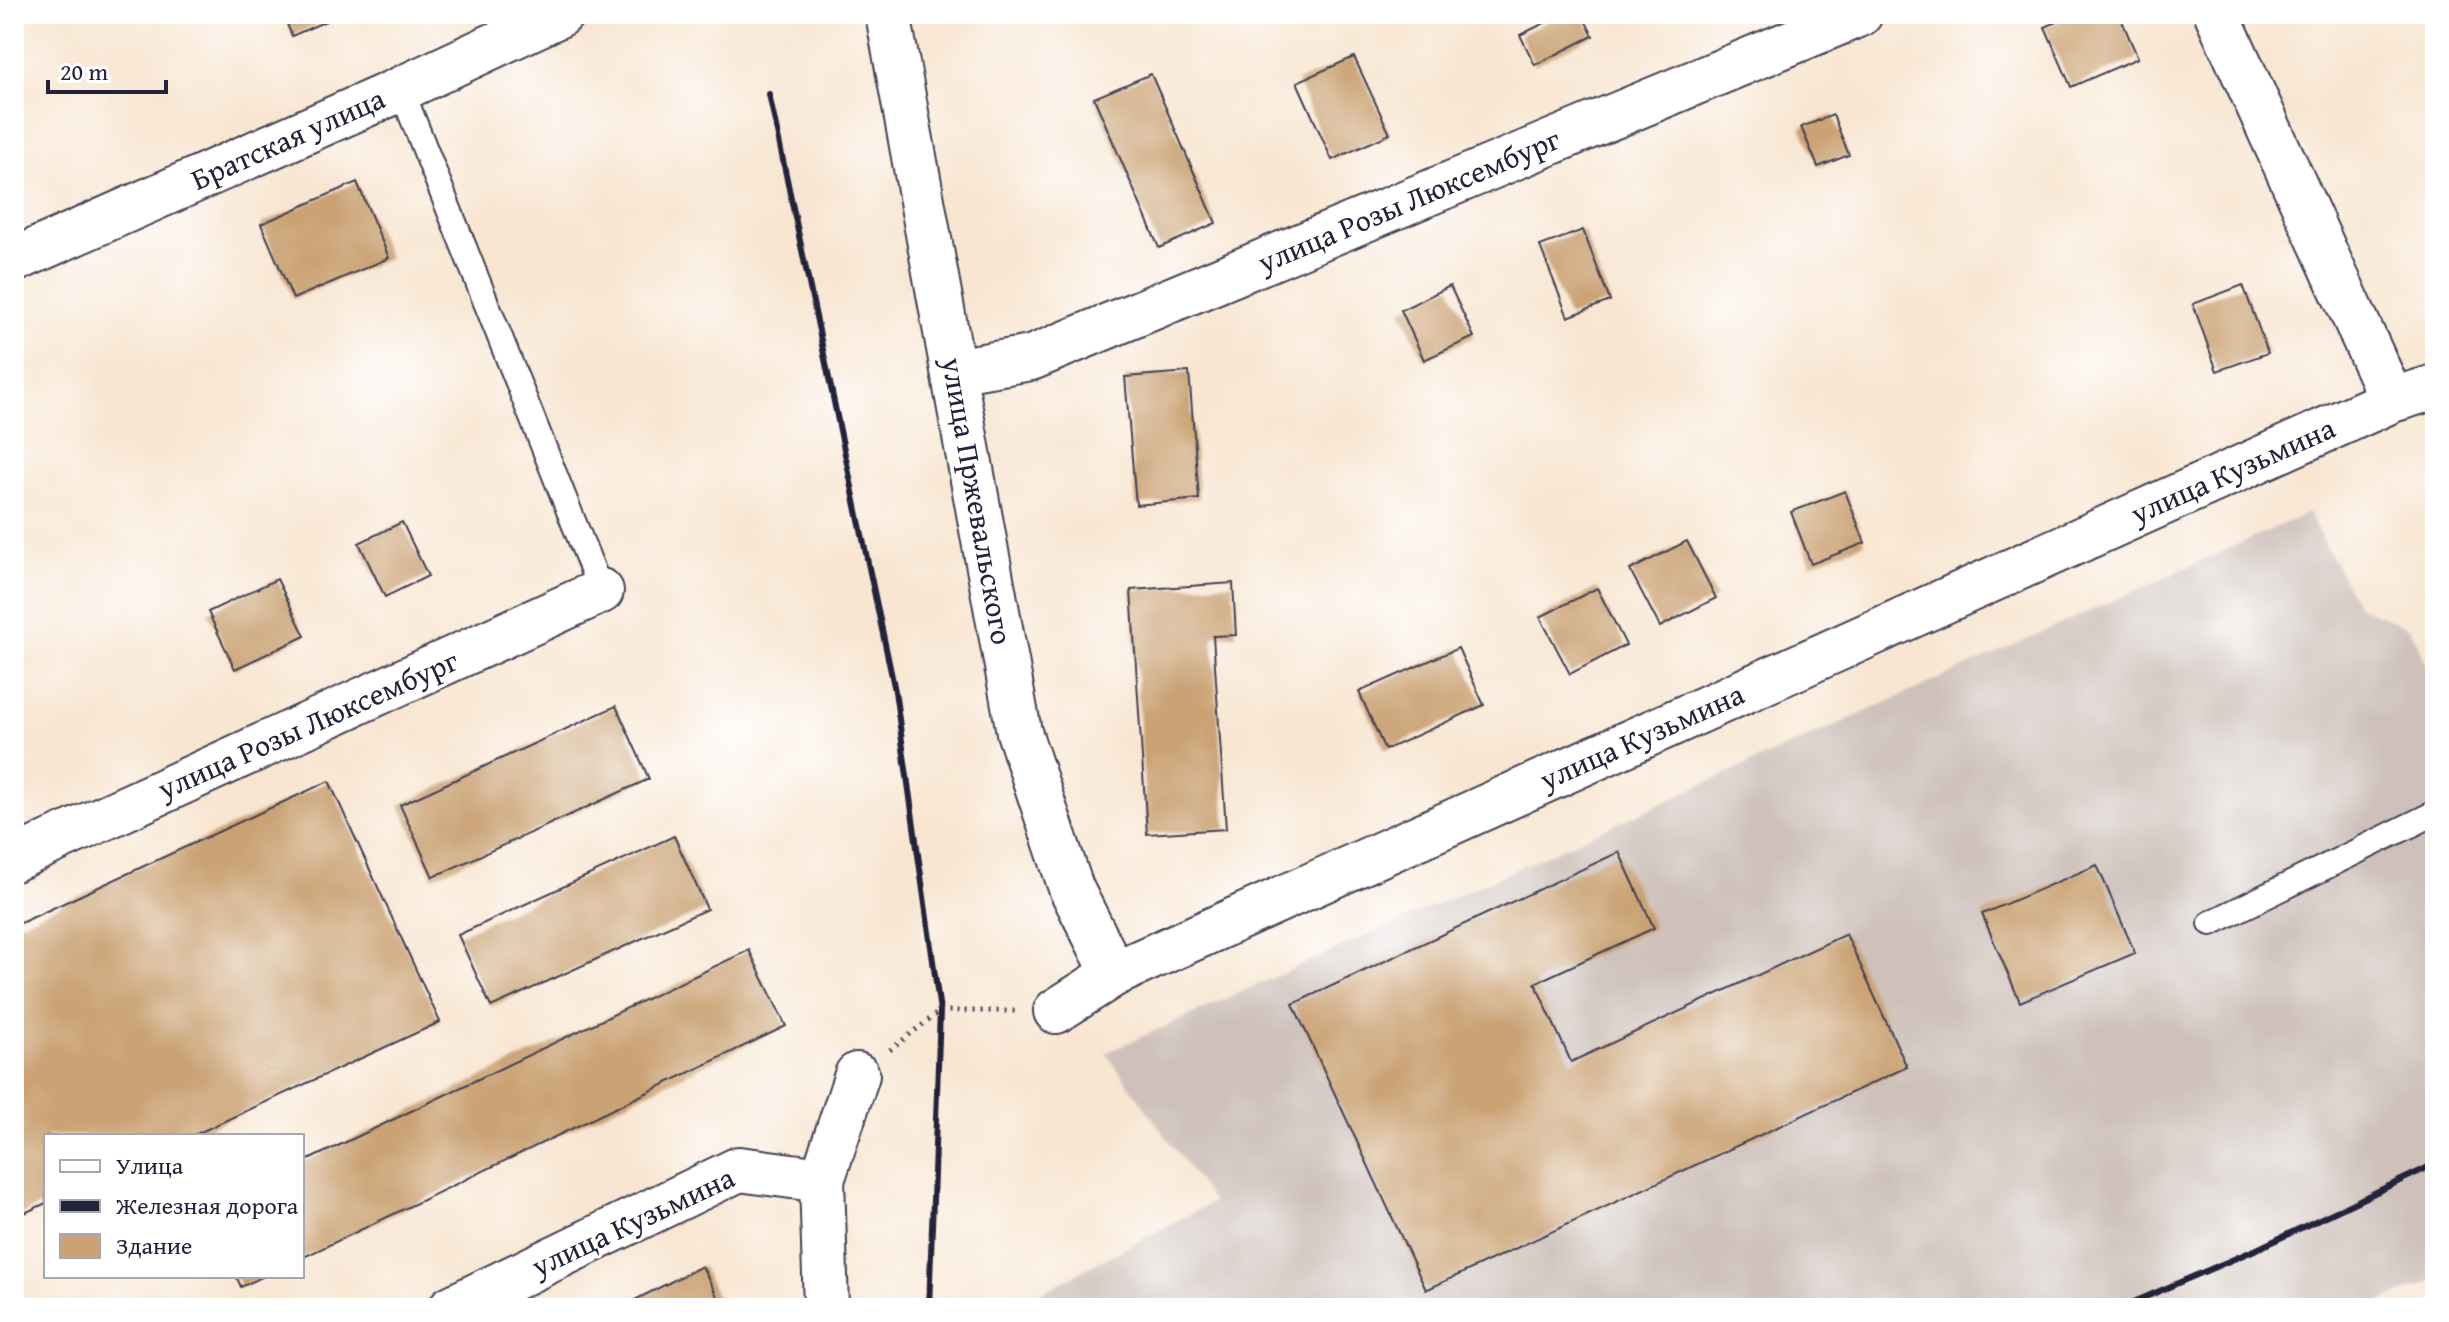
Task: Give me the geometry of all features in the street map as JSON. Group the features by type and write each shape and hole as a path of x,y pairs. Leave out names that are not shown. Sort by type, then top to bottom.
{"street":[{"name":"Братская улица","path":"14,260 401,89 561,14"},
{"name":"улица Пржевальского","path":"888,14 1019,732 1071,888 1114,974"},
{"name":"улица Розы Люксембург","path":"953,371 1031,358 1860,14"},
{"path":"2217,14 2392,400"},
{"name":"улица Кузьмина","path":"1056,1011 1114,974 2392,400 2435,387"},
{"name":"улица Розы Люксембург","path":"14,859 601,591"},
{"path":"826,1308 822,1180 857,1075"},
{"name":"улица Кузьмина","path":"451,1308 739,1169 822,1180"}],"lane":[{"path":"401,89 601,591"},
{"path":"2211,923 2435,813"}],"path":[{"path":"857,1075 940,1011 1056,1011"}],"shaded area":[{"path":"2308,513 2357,605 2410,628 2435,682 2435,1280 2364,1308 1012,1308 1213,1202 1106,1053"}],"building":[{"path":"283,14 342,14 292,36"},
{"path":"1563,14 1582,14 1593,36 1535,65 1520,35"},
{"path":"2075,14 2119,14 2138,58 2071,87 2045,27"},
{"path":"1354,57 1390,134 1332,160 1297,82"},
{"path":"1151,74 1216,223 1159,248 1094,98"},
{"path":"1833,115 1849,155 1818,167 1801,127"},
{"path":"357,182 389,258 293,299 261,224"},
{"path":"1583,230 1610,301 1568,317 1540,246"},
{"path":"2243,285 2268,353 2217,371 2193,304"},
{"path":"1450,286 1474,337 1424,360 1401,310"},
{"path":"1189,372 1199,499 1136,505 1125,377"},
{"path":"1845,491 1865,543 1811,564 1791,512"},
{"path":"402,522 428,576 385,597 359,543"},
{"path":"1687,541 1716,598 1660,627 1630,570"},
{"path":"277,579 305,636 235,669 208,612"},
{"path":"1233,583 1236,635 1213,636 1226,829 1147,834 1131,590"},
{"path":"1597,588 1626,645 1570,674 1540,617"},
{"path":"1458,648 1484,705 1385,750 1359,692"},
{"path":"616,706 649,779 433,877 400,805"},
{"path":"329,781 440,1022 196,1134 44,1134 44,1204 14,1218 14,926"},
{"path":"674,836 707,909 491,1007 458,935"},
{"path":"1619,852 1654,928 1535,983 1571,1062 1846,934 1907,1067 1426,1290 1293,1004"},
{"path":"2097,865 2135,953 2020,1002 1982,914"},
{"path":"749,950 786,1026 304,1257 304,1162"},
{"path":"702,1266 723,1308 619,1308"},
{"path":"237,1278 260,1278 241,1287"}],"railway":[{"path":"769,94 895,691 940,1011 929,1308"},
{"path":"2120,1308 2257,1249 2435,1164"}]}
